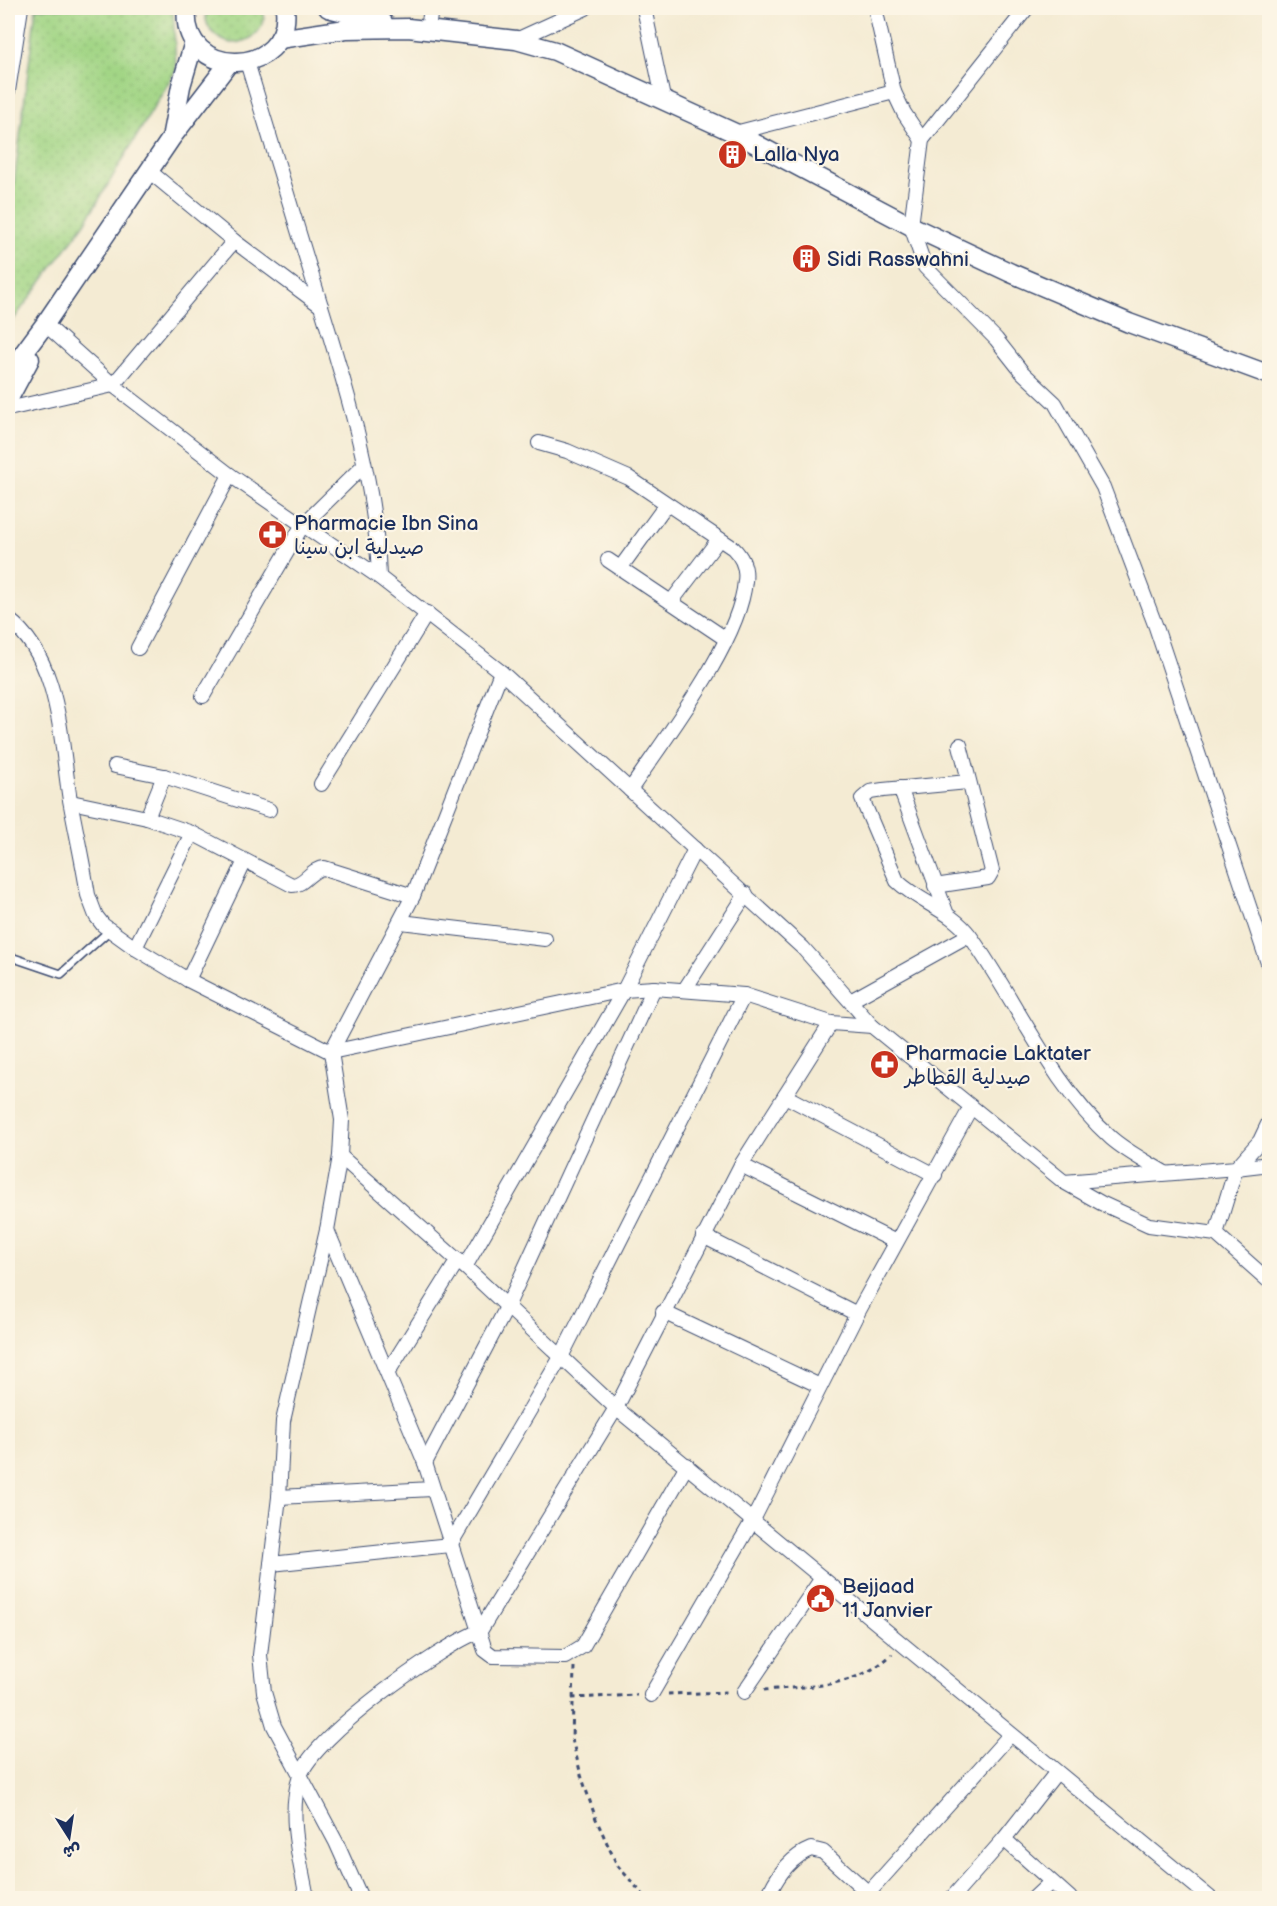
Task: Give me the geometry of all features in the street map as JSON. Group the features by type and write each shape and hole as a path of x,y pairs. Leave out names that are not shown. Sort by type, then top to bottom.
{"main road":[{"path":"187,8 188,29 194,42 204,52 238,63"},
{"path":"8,374 45,324 172,137 238,63 265,54 279,39 285,25 285,8"},
{"path":"328,8 408,28"},
{"path":"279,39 346,28 408,28 516,40 555,51 735,132 911,226 1011,273 1118,318 1269,375"},
{"path":"172,137 194,42"},
{"path":"8,400 26,369 45,324"}],"street":[{"path":"8,91 21,8"},
{"path":"428,30 430,8"},
{"path":"516,40 586,8"},
{"path":"644,8 663,98"},
{"path":"875,8 894,92 904,113 922,140"},
{"path":"1027,8 922,140 911,226 925,267 996,339 1022,372 1055,403 1103,487 1156,627 1269,969"},
{"path":"238,63 321,306 364,465 378,538 379,577"},
{"path":"735,132 894,92"},
{"path":"149,171 234,241 321,306"},
{"path":"8,409 113,385 234,241"},
{"path":"45,324 113,385 230,475 379,577 501,672 803,948 852,1000 872,1026 1064,1182 1149,1226 1216,1234 1269,1281"},
{"path":"540,443 588,459 629,478 733,548 745,568 740,608 726,639 702,682 630,790"},
{"path":"203,696 302,526 364,465"},
{"path":"138,648 230,475"},
{"path":"621,567 666,505"},
{"path":"671,602 719,539"},
{"path":"608,560 726,639"},
{"path":"321,784 427,613"},
{"path":"8,619 33,645 47,675 56,710 88,895 96,916 110,930 135,948 188,980 331,1052 624,990 654,988 744,995 831,1023 872,1026"},
{"path":"361,1899 336,1842 274,1726 264,1692 260,1654 279,1497 283,1421 327,1230 340,1156 342,1120 331,1052 413,896 501,672"},
{"path":"935,886 991,875 990,862 960,745"},
{"path":"115,766 164,776 269,810"},
{"path":"147,818 164,776"},
{"path":"968,782 900,788 864,795 864,806 897,881 922,899 946,912 969,935 1021,1021 1078,1101 1110,1137 1165,1173"},
{"path":"900,788 946,912"},
{"path":"71,802 147,818 192,833 292,885 299,884 314,871 324,868 413,896"},
{"path":"135,948 192,833"},
{"path":"388,1372 461,1264 624,990 695,849"},
{"path":"188,980 245,861"},
{"path":"685,989 746,894"},
{"path":"401,922 545,939"},
{"path":"852,1000 969,935"},
{"path":"425,1463 507,1307 654,988"},
{"path":"450,1545 561,1357 744,995"},
{"path":"307,1899 294,1804 301,1774 338,1731 379,1695 460,1639 480,1631 616,1408 663,1312 741,1165 831,1023"},
{"path":"785,1096 935,1175"},
{"path":"651,1695 753,1520 896,1242 971,1107"},
{"path":"1216,1234 1236,1168 1260,1140 1269,1120"},
{"path":"340,1156 461,1264 616,1408 1210,1899"},
{"path":"1064,1182 1269,1164"},
{"path":"741,1165 896,1242"},
{"path":"327,1230 425,1463 485,1650 500,1658 565,1657 575,1653 583,1646 687,1466"},
{"path":"703,1236 858,1314"},
{"path":"663,1312 820,1386"},
{"path":"279,1497 432,1489"},
{"path":"271,1564 450,1545"},
{"path":"744,1692 822,1578"},
{"path":"774,1899 771,1890 774,1882 791,1861 811,1849 823,1852 869,1897 1010,1734"},
{"path":"952,1899 1004,1839 1056,1773"},
{"path":"1004,1839 1070,1899"},
{"path":"1034,1899 1051,1882"}],"lane":[{"path":"8,956 61,974 110,930"}],"path":[{"path":"575,1653 572,1738 581,1775 596,1819 617,1865 646,1899"}],"green space":[{"path":"36,8 173,8 176,70 85,223 8,327 8,199 14,184"},
{"path":"206,8 264,8 263,22 252,37 231,43 211,31 206,20"}],"place":[{"name":"Lalla Nya","path":"732,154"},
{"name":"Sidi Rasswahni","path":"806,259"},
{"name":"Pharmacie Ibn Sina صيدلية ابن سينا","path":"273,535"},
{"name":"Pharmacie Laktater صيدلية القطاطر","path":"884,1065"},
{"name":"Bejjaad 11 Janvier","path":"821,1598"}]}
